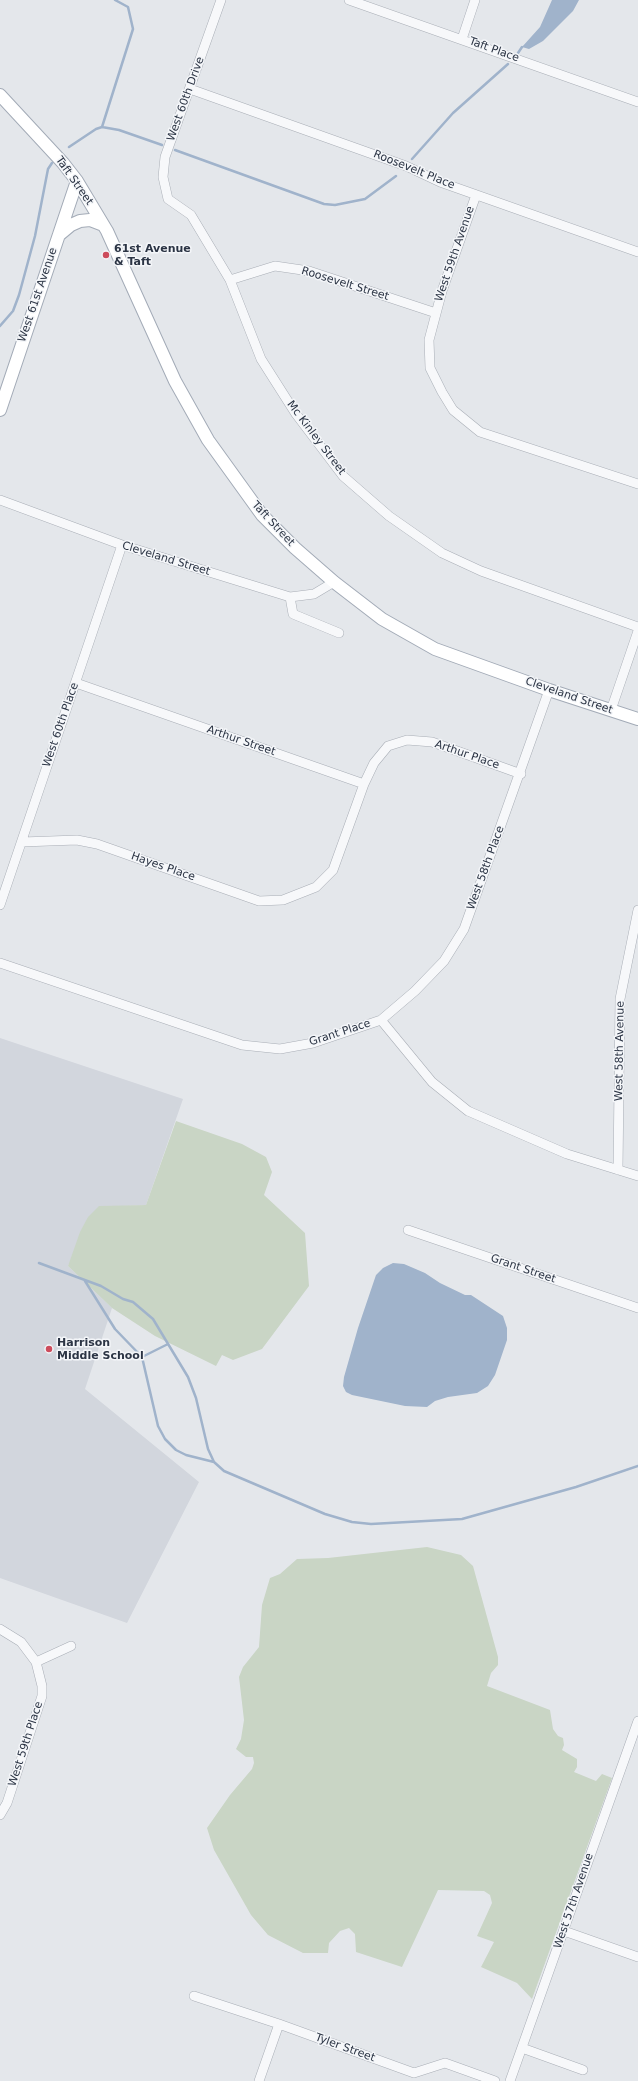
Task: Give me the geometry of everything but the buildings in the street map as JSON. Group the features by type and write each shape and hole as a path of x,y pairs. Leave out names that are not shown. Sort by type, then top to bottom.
{"main road":[{"name":"Taft Street","path":"0,95 63,163 77,181 103,225 175,381 208,440 227,469 262,515 295,548 334,582 382,619 435,649 501,673"},
{"name":"West 61st Avenue","path":"0,410 77,181"},
{"path":"58,236 71,225 80,221 90,220 103,225"},
{"name":"Cleveland Street","path":"501,673 638,719"}],"street":[{"name":"West 60th Drive","path":"168,199 163,178 165,157 221,0"},
{"name":"Taft Place","path":"349,0 462,38 638,102"},
{"path":"462,38 475,0"},
{"name":"Roosevelt Place","path":"190,89 406,166 440,182 638,252"},
{"name":"West 59th Avenue","path":"476,195 436,313 429,340 430,368 453,410 480,432 638,484"},
{"name":"Mc Kinley Street","path":"168,199 191,215 230,280 261,359 296,414 343,476 389,516 442,553 481,571 638,627"},
{"name":"Roosevelt Street","path":"230,280 275,266 309,271 436,313"},
{"name":"Cleveland Street","path":"0,500 122,545 290,597 314,594 334,582"},
{"name":"West 60th Place","path":"0,905 122,545"},
{"path":"290,597 293,614 339,633"},
{"path":"611,710 638,631"},
{"name":"Arthur Street","path":"76,683 364,784"},
{"name":"West 58th Place","path":"381,1020 415,991 444,961 464,930 521,774 549,690"},
{"name":"Arthur Place","path":"364,784 374,762 388,746 406,740 432,742 521,774"},
{"name":"Hayes Place","path":"22,842 77,840 97,844 259,901 283,900 316,887 333,870 364,784"},
{"name":"West 58th Avenue","path":"618,1170 620,999 638,910"},
{"name":"Grant Place","path":"0,963 242,1046 280,1049 313,1044 381,1020 432,1082 468,1111 567,1154 638,1176"},
{"name":"Grant Street","path":"408,1230 638,1308"},
{"path":"0,1629 21,1642 36,1662 71,1646"},
{"name":"West 59th Place","path":"0,1815 6,1804 39,1712 42,1686 36,1662"},
{"name":"West 57th Avenue","path":"510,2081 638,1721"},
{"path":"564,1932 638,1957"},
{"name":"Tyler Street","path":"194,1996 279,2024 414,2073 445,2063 495,2081"},
{"path":"259,2081 279,2024"},
{"path":"522,2048 583,2070"}],"shaded area":[{"name":"Harrison Middle School","path":"0,1038 183,1099 146,1205 99,1207 68,1266 112,1308 85,1389 199,1482 127,1623 0,1578"}],"green space":[{"path":"176,1121 242,1144 266,1157 272,1172 264,1195 305,1233 309,1286 262,1349 233,1360 222,1355 216,1366 155,1336 112,1308 68,1266 80,1232 88,1217 99,1206 146,1205"},
{"path":"427,1547 461,1555 473,1566 498,1657 498,1665 491,1673 487,1686 550,1710 553,1729 558,1736 563,1738 564,1745 562,1750 577,1759 577,1767 574,1772 596,1781 602,1774 612,1778 532,1999 517,1983 481,1967 494,1942 477,1936 492,1903 490,1895 484,1891 438,1890 402,1967 356,1952 355,1934 349,1928 340,1931 329,1943 328,1953 303,1953 268,1935 251,1915 214,1850 207,1828 230,1795 252,1769 254,1763 253,1757 246,1757 236,1749 241,1739 244,1720 239,1677 243,1667 259,1647 262,1605 270,1578 280,1574 297,1559 328,1558"}],"water":[{"path":"552,0 579,0 573,11 543,41 529,49 522,47 540,27"},
{"path":"393,1263 404,1264 425,1273 440,1283 465,1295 471,1295 503,1316 507,1328 507,1340 495,1375 488,1386 477,1393 448,1397 435,1401 427,1407 405,1406 352,1395 346,1392 343,1386 344,1377 358,1328 376,1275 383,1268"}],"waterway":[{"path":"102,127 133,29 128,7 115,0"},
{"path":"518,53 522,47"},
{"path":"412,159 453,113 508,64"},
{"path":"69,147 96,129 102,127 119,130 162,145"},
{"path":"175,150 324,204 335,205 365,199 396,176"},
{"path":"0,326 13,311 19,295 35,236 48,169 52,163"},
{"path":"39,1263 101,1286 123,1299 133,1302 153,1319 188,1377 196,1398 208,1449 214,1462 224,1471 325,1514 352,1522 371,1524 462,1519 576,1487 638,1466"},
{"path":"85,1281 115,1329 142,1357 158,1426 165,1439 176,1450 186,1455 214,1462"},
{"path":"142,1357 168,1344"}],"place":[{"name":"61st Avenue & Taft","path":"106,255"},
{"name":"Harrison Middle School","path":"49,1349"}]}
